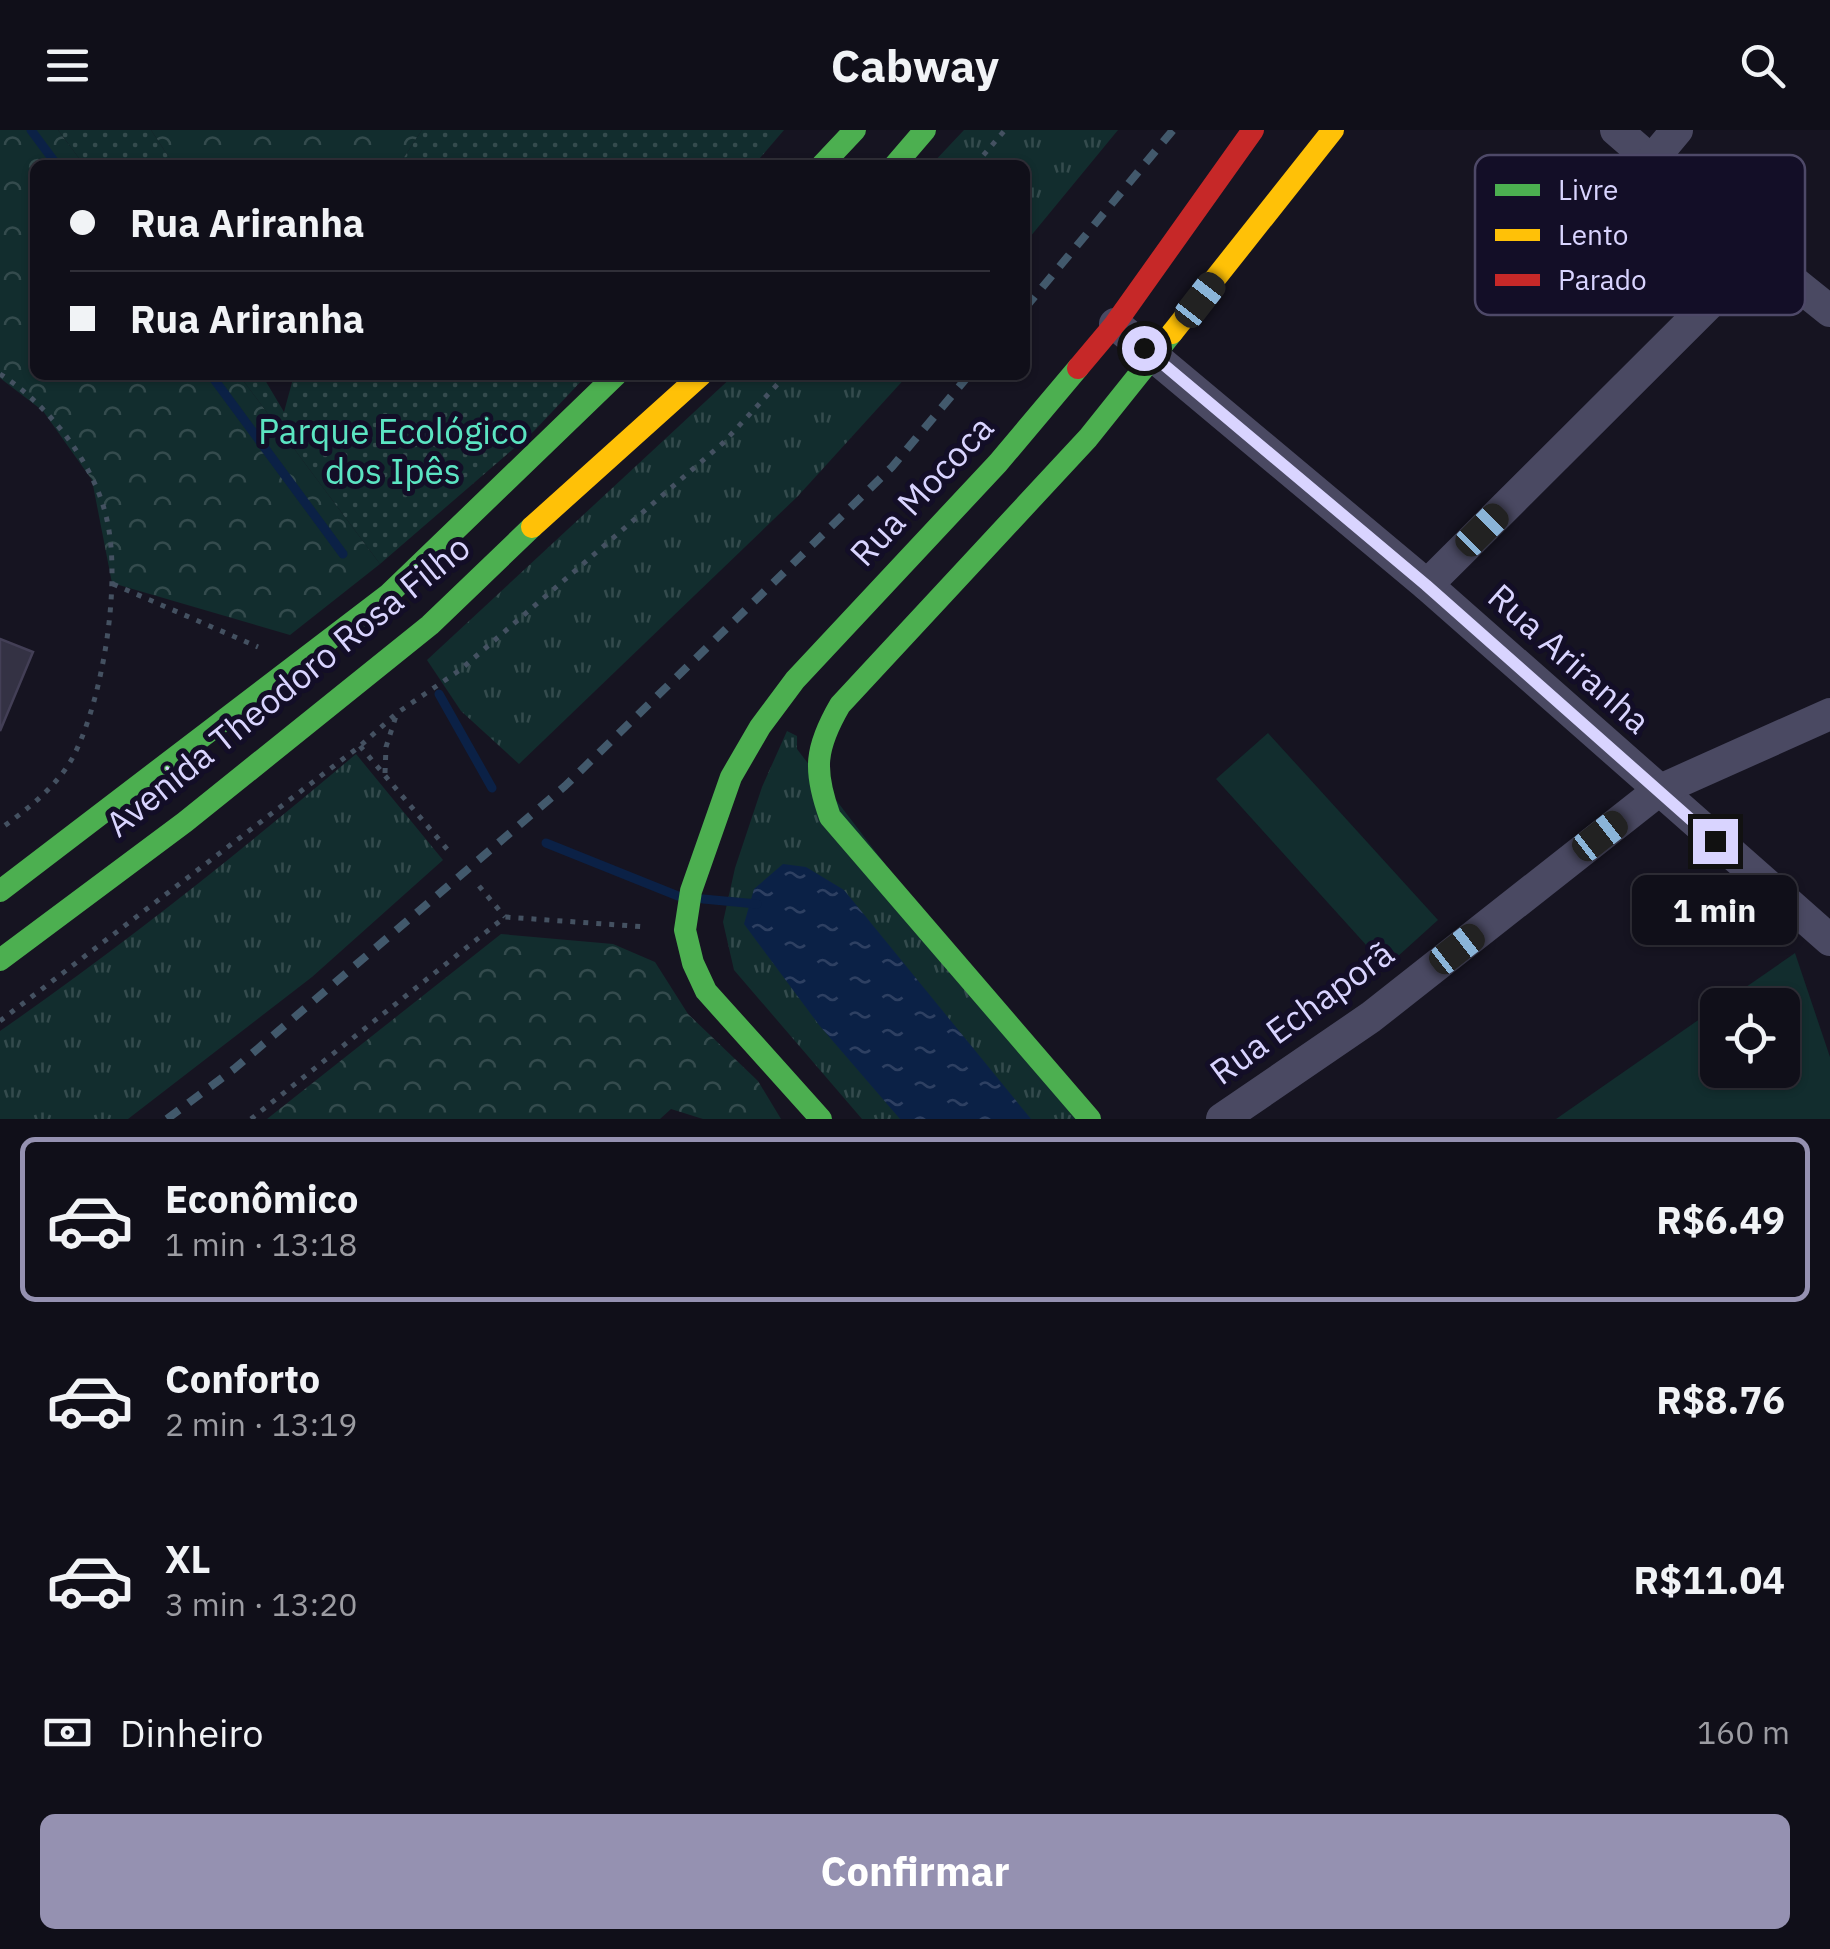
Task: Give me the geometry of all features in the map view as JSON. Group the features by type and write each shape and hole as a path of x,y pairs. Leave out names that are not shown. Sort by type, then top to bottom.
{"main road":[{"path":"827,160 855,130"},
{"path":"899,160 926,130"},
{"name":"Rua Mococa","path":"686,925 691,891 731,777 760,727 794,680 998,462 1115,324 1253,130"},
{"path":"1090,1119 830,817 818,786 816,758 824,731 840,705 1088,438 1333,130"},
{"name":"Avenida Theodoro Rosa Filho","path":"0,960 167,799 298,665 389,594 611,380"},
{"name":"Avenida Theodoro Rosa Filho","path":"0,890 167,799 430,624 695,380"},
{"path":"686,925 693,963 706,991 821,1119"}],"street":[{"path":"1616,130 1646,155"},
{"path":"1656,155 1678,130"},
{"path":"1805,291 1830,311"},
{"path":"1426,585 1697,315"},
{"name":"Rua Ariranha","path":"1115,324 1426,585 1830,940"},
{"name":"Rua Echaporã","path":"1222,1119 1371,1016 1658,792 1830,714"}],"path":[{"path":"979,160 1005,130"},
{"path":"0,374 44,410 92,480 105,512 113,565 100,669 75,753 56,782 0,828"},
{"path":"0,1021 360,746 397,713 460,670 723,443 781,380"},
{"path":"112,584 298,665"},
{"path":"385,775 386,747 397,713"},
{"path":"360,746 452,855"},
{"path":"479,886 506,917"},
{"path":"251,1119 506,917 686,925"}],"green space":[{"path":"0,130 58,130 80,160 30,160 30,380 243,380 380,564 290,635 112,583 92,480 43,411 0,378"},
{"path":"58,130 151,130 171,160 80,160"},
{"path":"151,130 422,130 402,160 171,160"},
{"path":"422,130 784,130 758,160 402,160"},
{"path":"964,130 1118,130 1030,237 1030,160 936,160"},
{"name":"Parque Ecológico dos Ipês","path":"243,380 265,380 284,412 293,380 582,380 534,431 380,564"},
{"path":"729,380 903,380 798,496 519,764 461,711 427,660"},
{"path":"787,731 797,736 797,749 1080,1119 862,1119 734,970 723,922 735,868 762,787"},
{"path":"1268,733 1438,920 1386,967 1216,779"},
{"path":"356,754 443,860 312,977 128,1119 0,1119 0,1031 181,897"},
{"path":"501,934 613,944 655,962 688,1014 758,1081 781,1119 703,1119 671,1109 660,1119 267,1119"},
{"path":"1795,953 1830,1057 1830,1119 1556,1119 1700,1019 1700,1088 1800,1088 1800,988 1745,988"}],"water":[{"path":"783,864 806,867 844,890 1031,1119 900,1119 819,1025 744,924 754,889"}],"building":[{"path":"0,639 33,652 0,731"}],"waterway":[{"path":"31,130 53,160"},
{"path":"215,380 343,554"},
{"path":"439,694 492,788"},
{"path":"546,843 678,896"},
{"path":"703,899 757,904"}],"railway":[{"path":"1030,302 1173,130"},
{"path":"167,1119 234,1069 565,786 892,467 965,380"}],"traffic: fast":[{"path":"827,160 855,130"},
{"path":"899,160 925,130"},
{"path":"1090,1119 830,817 819,760 840,705 1088,438 1172,333"},
{"path":"821,1119 706,991 693,963 685,930 691,891 731,777 760,727 795,680 998,463 1078,368"},
{"path":"0,891 389,594 611,380"},
{"path":"0,960 185,822 430,625 532,527"}],"traffic: slow":[{"path":"1172,333 1333,130"},
{"path":"532,527 695,380"}],"traffic: jam":[{"path":"1078,368 1115,324 1253,130"}],"route":[{"path":"1144,348 1426,585 1715,841"}]}
